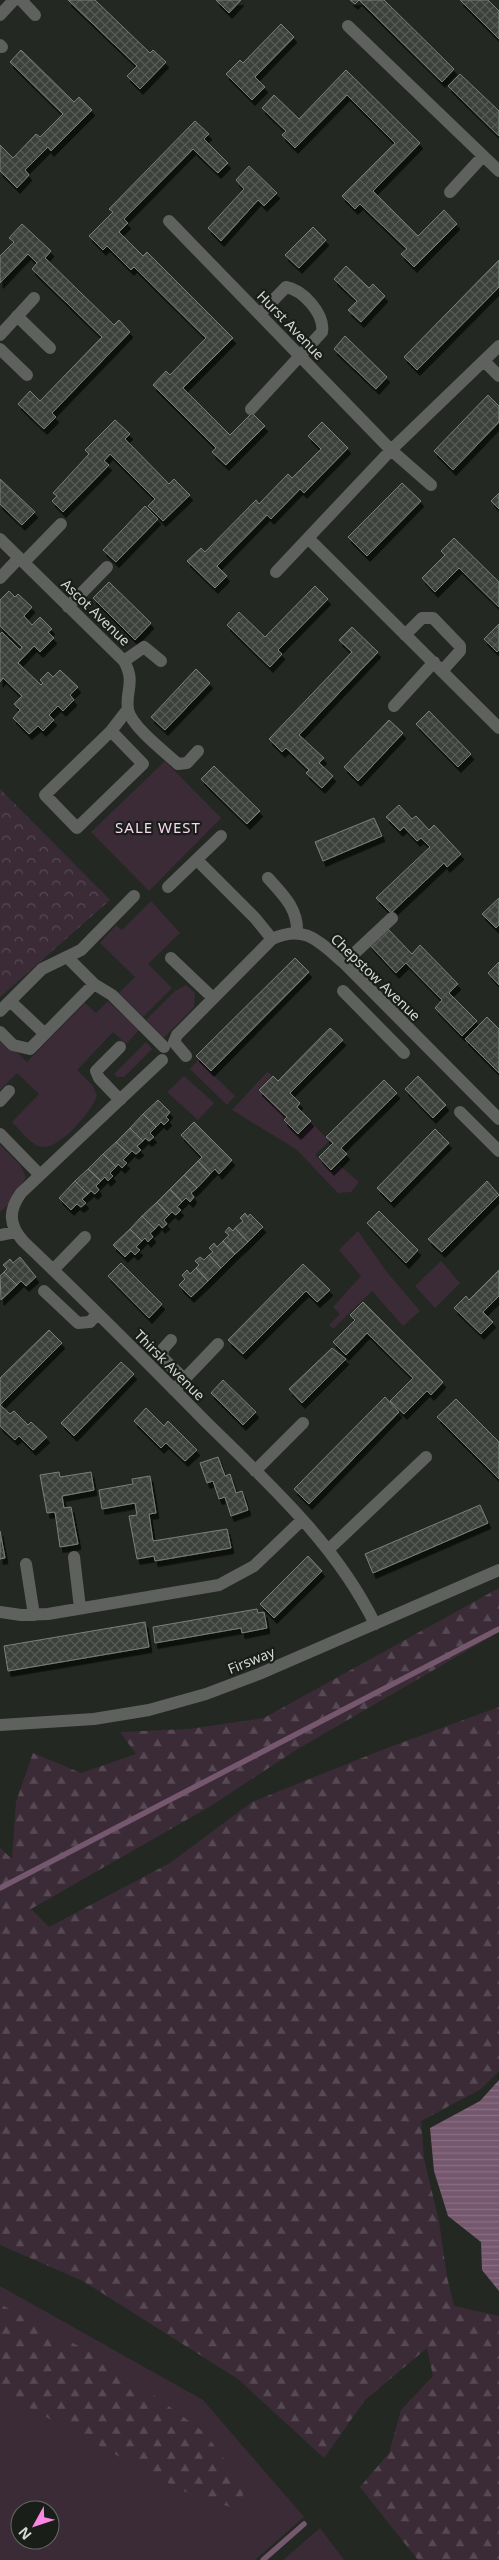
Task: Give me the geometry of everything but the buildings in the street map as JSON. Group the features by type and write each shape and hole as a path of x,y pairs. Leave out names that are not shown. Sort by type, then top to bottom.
{"street":[{"path":"0,15 14,0"},
{"path":"21,0 35,15"},
{"path":"348,26 499,171"},
{"path":"450,192 483,156"},
{"name":"Hurst Avenue","path":"169,221 391,450 431,485"},
{"path":"251,409 322,332 322,320 309,302 292,288 286,287 260,314"},
{"path":"0,335 34,298"},
{"path":"17,316 50,348"},
{"path":"276,572 391,450 499,346"},
{"path":"0,349 27,375"},
{"path":"484,361 499,376"},
{"path":"0,578 61,524"},
{"path":"308,538 499,728"},
{"name":"Ascot Avenue","path":"0,539 124,661 131,679 128,709"},
{"path":"68,607 107,567"},
{"path":"394,706 438,666 460,651 460,646 433,618 422,618 405,635"},
{"path":"124,661 144,648 161,661"},
{"path":"111,731 143,764 77,828 45,794 111,731 128,709 138,726 178,764 187,763 198,752"},
{"path":"168,887 221,836"},
{"path":"196,860 256,918 272,939"},
{"path":"186,1056 174,1042 176,1035 272,939 287,933 297,932 295,915 289,902 268,878"},
{"path":"0,1011 42,969 67,957 89,943 134,896"},
{"path":"344,963 392,918"},
{"name":"Chepstow Avenue","path":"297,932 321,943 344,963 499,1119"},
{"path":"0,1235 15,1232 11,1223 14,1203 39,1174 120,1100 163,1053 112,996 94,984 67,957"},
{"path":"171,958 213,998"},
{"path":"0,1032 13,1045 23,1049 30,1049 94,984"},
{"path":"343,992 404,1054"},
{"path":"10,1001 45,1034"},
{"path":"389,1038 404,1023"},
{"path":"120,1046 96,1071 99,1078 120,1100"},
{"path":"0,1101 9,1091"},
{"path":"460,1112 496,1143"},
{"path":"0,1134 39,1174"},
{"name":"Thirsk Avenue","path":"15,1232 256,1471 329,1548 348,1574 375,1624"},
{"path":"53,1270 85,1237"},
{"path":"44,1291 78,1324 90,1322 97,1314"},
{"path":"171,1340 163,1349 162,1357 184,1379"},
{"path":"174,1390 218,1344"},
{"path":"256,1471 303,1423"},
{"path":"329,1548 426,1457"},
{"path":"0,1612 34,1615 219,1585 254,1566 302,1520"},
{"path":"74,1557 80,1608"},
{"path":"26,1564 34,1615"},
{"name":"Firsway","path":"0,1725 94,1719 149,1710 206,1694 259,1674 499,1570"}],"green space":[{"path":"165,761 221,818 149,891 91,832"},
{"path":"0,789 110,900 0,997"},
{"path":"151,901 180,933 148,964 172,988 143,1017 119,993 135,977 100,943 116,925 122,930"},
{"path":"186,985 195,993 194,1007 164,1038 146,1020 175,991"},
{"path":"108,1001 139,1030 126,1044 113,1032 77,1070 93,1086 97,1096 94,1103 81,1121 63,1138 46,1147 38,1146 12,1122 39,1094 17,1073 0,1090 0,1036 27,1062 85,1003 96,1013"},
{"path":"146,1042 152,1049 124,1077 117,1077 114,1074"},
{"path":"198,1060 235,1096 227,1105 190,1069"},
{"path":"267,1072 272,1075 258,1090 285,1116 282,1120 298,1135 312,1123 329,1141 315,1155 331,1172 339,1165 359,1182 351,1192 338,1193 296,1149 232,1110"},
{"path":"184,1076 214,1103 198,1120 167,1092"},
{"path":"0,1145 20,1165 26,1177 10,1203 0,1212"},
{"path":"358,1231 386,1271 420,1311 403,1326 372,1291 333,1329 329,1325 340,1314 333,1307 361,1276 339,1250"},
{"path":"441,1261 460,1283 435,1308 415,1286"},
{"path":"499,1588 499,1632 296,1750 209,1807 31,1909 49,1927 170,1863 252,1802 387,1748 499,1707 499,2071 481,2089 421,2121 424,2159 439,2221 447,2277 454,2306 499,2316 499,2560 418,2560 360,2487 389,2453 401,2410 433,2376 427,2348 365,2400 324,2458 238,2379 83,2281 0,2245 0,1848 12,1859 16,1802 33,1753 81,1773 136,1754 120,1732 189,1729 264,1718"},
{"path":"0,2286 203,2400 304,2517 255,2560 0,2560"},
{"path":"0,2304 112,2364 205,2433 246,2489 236,2509 183,2491 0,2392"},
{"path":"320,2528 344,2560 283,2560"}],"shaded area":[{"path":"499,2080 499,2291 482,2270 481,2242 448,2216 434,2171 430,2128 480,2101"}],"waterway":[{"path":"0,1888 499,1629"},
{"path":"263,2560 304,2524"}],"district":[{"name":"SALE WEST","path":"158,827"}]}
